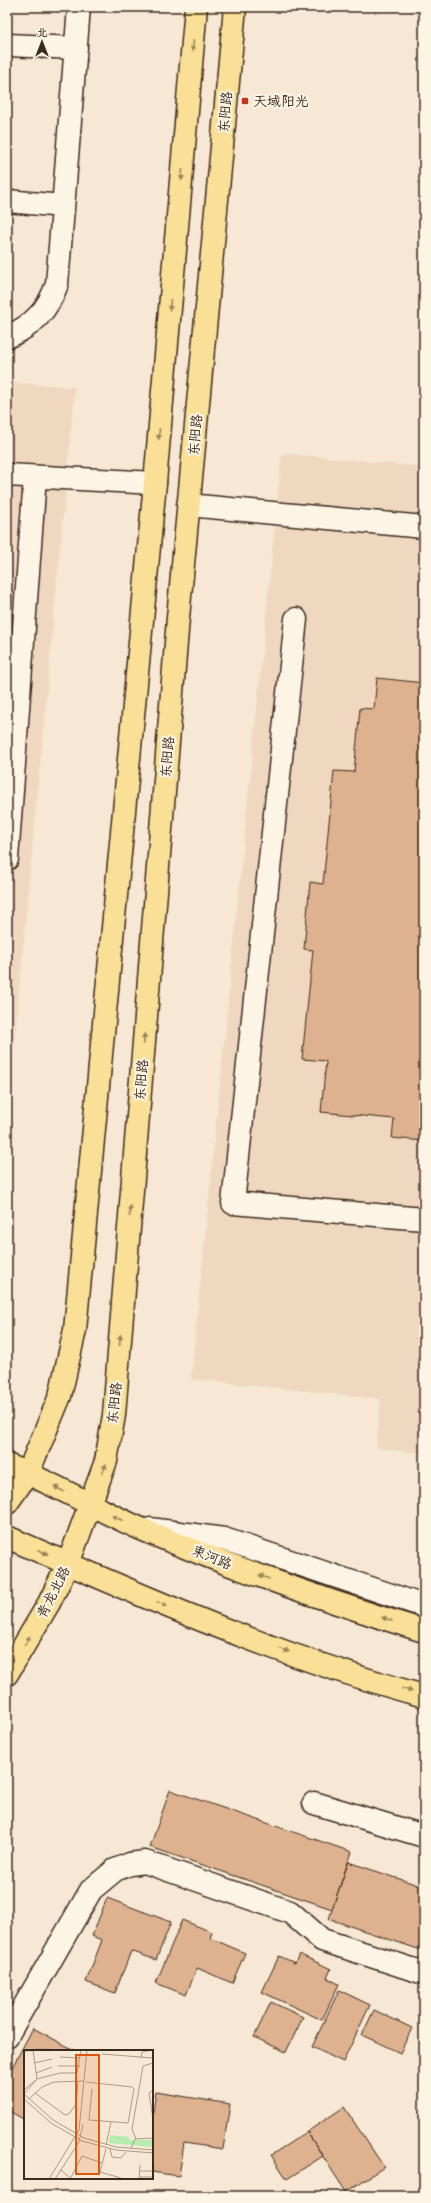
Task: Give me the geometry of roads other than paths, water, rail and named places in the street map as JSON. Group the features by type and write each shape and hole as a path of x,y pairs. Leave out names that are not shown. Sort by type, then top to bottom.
{"main road":[{"path":"7,1503 28,1473 60,1396 75,1330 155,484 196,7"},
{"name":"东阳路","path":"90,1505 106,1461 114,1415 188,505 235,7"},
{"name":"束河路","path":"7,1465 28,1473 139,1528 244,1570 336,1603 424,1631"},
{"name":"青龙北路","path":"7,1674 49,1603 68,1564 90,1505"},
{"path":"7,1537 214,1625 316,1662 424,1696"}],"lane":[{"path":"7,337 21,331 36,321 52,297 57,284 79,7"},
{"path":"7,45 76,48"},
{"path":"7,201 63,206"},
{"path":"7,475 155,484"},
{"path":"7,859 35,477"},
{"path":"188,505 424,527"},
{"path":"296,619 233,1202 424,1219"},
{"path":"139,1528 224,1539 424,1606"},
{"path":"314,1803 424,1836"},
{"path":"7,2036 91,1890 115,1870 130,1864 145,1862 290,1912 322,1940 424,1974"}],"place":[{"name":"天域阳光","path":"245,101"}]}
